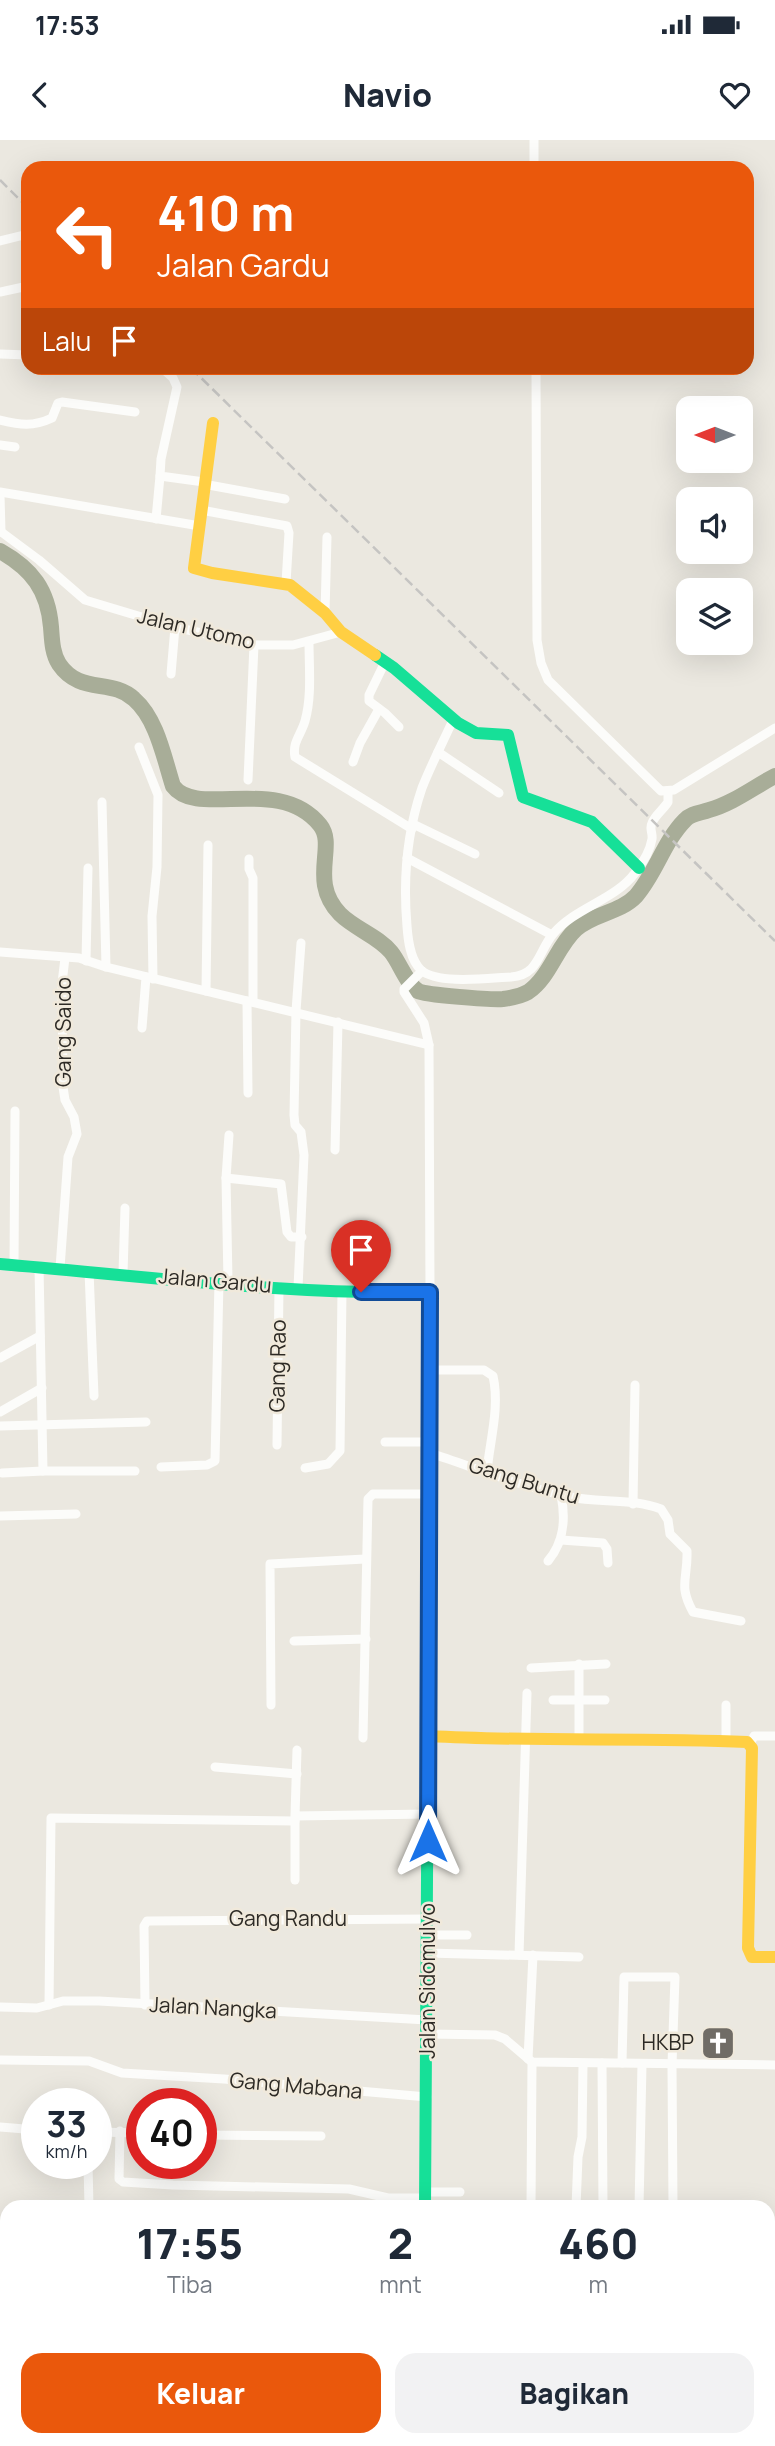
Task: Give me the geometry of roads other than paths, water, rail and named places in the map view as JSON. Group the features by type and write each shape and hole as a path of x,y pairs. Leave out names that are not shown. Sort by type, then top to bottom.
{"street":[{"path":"534,140 534,161"},
{"path":"0,241 21,236"},
{"path":"0,292 21,288"},
{"path":"0,354 21,355"},
{"path":"156,519 161,459 177,387 169,375"},
{"path":"536,375 537,640 543,670 559,693 661,791 668,792 775,728"},
{"path":"0,420 25,426 41,423 52,418 58,403 62,402 135,412"},
{"path":"213,423 193,564 195,568 212,573 286,583 325,613 341,632 385,662 453,720 476,733 508,735 523,797 592,822 639,868"},
{"path":"0,444 15,447"},
{"path":"160,476 285,499"},
{"path":"0,493 200,526"},
{"name":"Jalan Utomo","path":"0,493 1,532 39,560 85,600 175,627 254,645 293,645 341,632"},
{"path":"201,510 288,526 286,583"},
{"path":"325,613 327,537"},
{"path":"171,674 175,627"},
{"path":"309,642 307,715 296,738 295,757 412,826 475,855"},
{"path":"248,780 254,645"},
{"path":"385,662 368,699 399,727"},
{"path":"352,762 379,709"},
{"path":"419,974 408,942 407,859 412,826 423,787 453,720"},
{"path":"139,747 158,800 157,867 149,978 142,1028"},
{"path":"438,752 499,793"},
{"path":"419,974 448,979 521,976 529,972 552,934 582,909 622,886 639,868 653,837 650,827 668,803 668,792"},
{"path":"103,803 106,967"},
{"path":"206,991 208,845"},
{"path":"248,1093 253,878 249,859"},
{"path":"407,859 552,934"},
{"path":"86,961 88,868"},
{"path":"298,1288 304,1155 301,1132 294,1122 296,1011 301,943"},
{"path":"0,952 79,958 149,978 296,1011 429,1045"},
{"name":"Gang Saido","path":"60,1268 68,1157 77,1134 74,1117 63,1095 62,984 65,958"},
{"path":"419,974 404,989 407,1000 424,1023 429,1045 430,1292"},
{"path":"335,1150 338,1022"},
{"path":"14,1265 15,1111"},
{"path":"161,1466 211,1464 215,1461 229,1135"},
{"path":"226,1178 281,1184 287,1232 291,1237 302,1237"},
{"path":"123,1274 125,1208"},
{"name":"Jalan Gardu","path":"0,1264 279,1287 430,1292"},
{"path":"40,1267 43,1471"},
{"path":"89,1271 94,1396"},
{"name":"Gang Rao","path":"277,1446 279,1287"},
{"path":"305,1468 328,1464 340,1451 342,1291"},
{"name":"Jalan Sidomulyo","path":"425,2199 430,1292"},
{"path":"0,1358 40,1336"},
{"path":"430,1370 484,1370 491,1373 495,1404 487,1471"},
{"path":"633,1504 635,1385"},
{"path":"0,1412 42,1388"},
{"path":"0,1426 43,1427 146,1422"},
{"name":"Gang Buntu","path":"385,1442 430,1447 487,1471 561,1495 661,1509 668,1520 670,1534 687,1551 688,1567 683,1589 693,1612 741,1621"},
{"path":"2,1473 135,1471"},
{"path":"363,1738 365,1559 369,1496 430,1494"},
{"path":"548,1561 561,1540 561,1495"},
{"path":"0,1516 76,1514"},
{"path":"561,1540 603,1543 607,1549 608,1563"},
{"path":"271,1704 270,1564 365,1559"},
{"path":"294,1641 366,1639"},
{"path":"579,1664 579,1738"},
{"path":"531,1668 606,1664"},
{"path":"519,1955 527,1693"},
{"path":"554,1700 605,1700"},
{"path":"726,1705 726,1740"},
{"path":"429,1736 726,1740 750,1744"},
{"path":"775,1736 754,1736 750,1744 748,1948 752,1956 775,1957"},
{"path":"295,1880 297,1750"},
{"path":"215,1767 297,1774"},
{"path":"48,2005 51,1818 295,1819 428,1814"},
{"name":"Gang Randu","path":"145,2004 144,1926 147,1921 428,1919"},
{"path":"428,1935 467,1935"},
{"path":"428,1953 579,1957"},
{"path":"531,2200 530,2060 533,1955"},
{"path":"622,2063 624,1977 675,1977 672,2065 673,2200"},
{"name":"Jalan Nangka","path":"0,2007 37,2008 71,2000 427,2020"},
{"path":"427,2034 495,2035 505,2039 530,2060 672,2065 775,2065"},
{"name":"Gang Mabana","path":"0,2060 89,2061 117,2072 427,2097"},
{"path":"576,2200 578,2157 582,2137 583,2063"},
{"path":"602,2063 603,2200"},
{"path":"639,2200 642,2064"},
{"path":"0,2127 21,2129"},
{"path":"120,2131 120,2181 173,2185 349,2189 388,2198 425,2199 460,2192"},
{"path":"112,2132 126,2132"},
{"path":"217,2135 321,2136"},
{"path":"88,2179 89,2200"}],"waterway":[{"path":"0,551 21,565 42,591 49,614 55,655 67,674 76,680 116,689 142,707 159,740 173,786 185,795 200,799 262,799 283,802 303,810 320,825 326,843 324,877 331,902 346,919 386,946 410,983 423,993 503,999 528,992 536,986 576,929 591,919 630,902 636,896 671,838 687,818 726,804 775,776"}],"railway":[{"path":"0,180 21,201"},
{"path":"198,375 775,941"}],"place":[{"name":"HKBP","path":"718,2043"}]}
